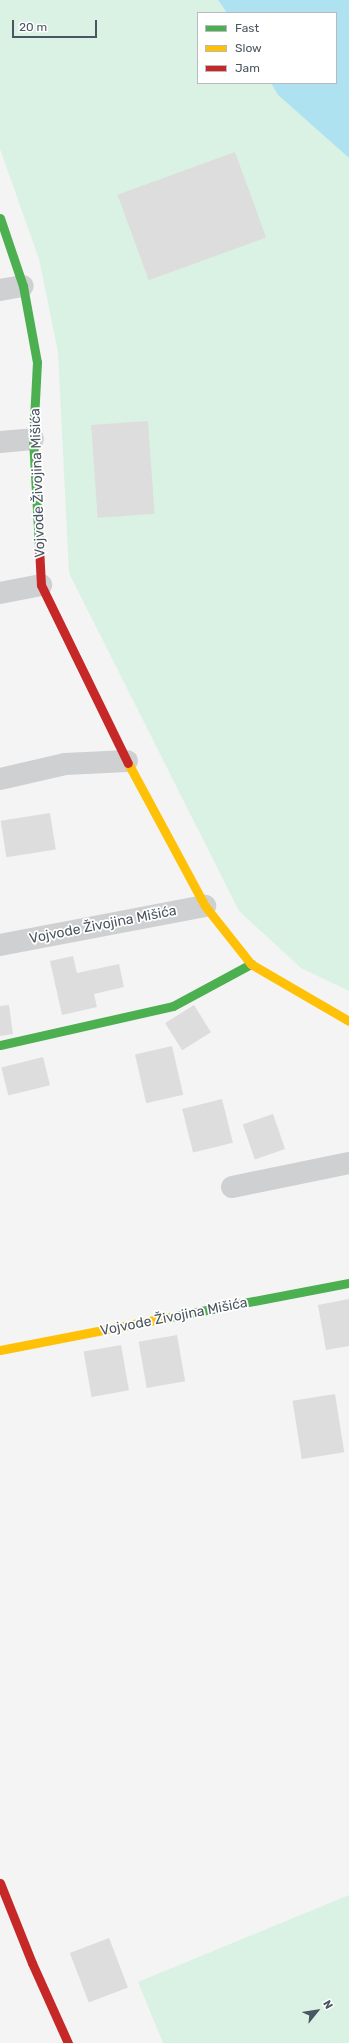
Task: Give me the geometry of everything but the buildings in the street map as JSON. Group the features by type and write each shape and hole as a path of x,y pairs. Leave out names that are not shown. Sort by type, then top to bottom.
{"street":[{"name":"Vojvode Živojina Mišića","path":"0,218 22,286 37,362 33,439 41,585 127,761 205,906 251,964 349,1021"},
{"path":"0,290 22,286"},
{"path":"0,442 33,439"},
{"path":"0,593 41,585"},
{"path":"0,780 65,764 127,761"},
{"name":"Vojvode Živojina Mišića","path":"0,945 205,906"},
{"path":"0,1045 173,1006 251,964"},
{"path":"232,1187 349,1163"},
{"name":"Vojvode Živojina Mišića","path":"0,1350 349,1283"},
{"path":"0,1883 32,1963 68,2043"}],"green space":[{"path":"0,0 218,0 226,12 197,12 197,84 272,84 278,95 349,158 349,991 301,968 239,911 69,573 58,352 39,259 0,149"},
{"path":"349,1895 349,2043 163,2043 138,1982"}],"water":[{"path":"218,0 349,0 349,158 278,95 272,84 337,84 337,12 226,12"}],"traffic: fast":[{"path":"0,218 23,286 37,362 33,439 39,547"},
{"path":"0,1045 173,1006 251,964"},
{"path":"170,1317 349,1283"}],"traffic: slow":[{"path":"128,763 205,906 251,964 349,1021"},
{"path":"0,1350 170,1317"}],"traffic: jam":[{"path":"39,547 41,585 128,763"},
{"path":"0,1883 32,1963 68,2043"}]}
